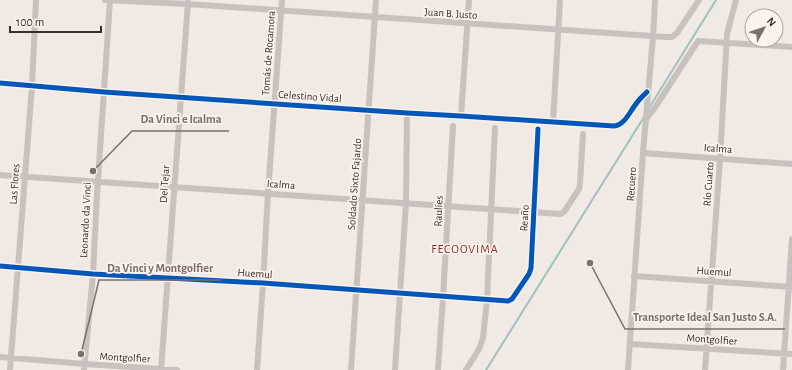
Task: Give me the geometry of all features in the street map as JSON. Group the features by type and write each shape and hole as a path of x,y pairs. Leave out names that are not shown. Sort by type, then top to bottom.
{"street":[{"name":"Las Flores","path":"10,370 32,86 36,0"},
{"name":"Juan B. Justo","path":"105,0 188,2 281,11 653,37 666,37 678,33 700,0"},
{"name":"Leonardo da Vinci","path":"85,367 110,0"},
{"name":"Tomás de Rocamora","path":"257,370 282,0"},
{"name":"Soldado Sixto Fajardo","path":"351,370 376,0"},
{"path":"461,116 469,0"},
{"path":"553,122 560,0"},
{"name":"Recuero","path":"628,370 647,92 653,37 655,0"},
{"name":"Río Cuarto","path":"705,370 727,42 736,0"},
{"name":"Del Tejar","path":"161,369 188,2"},
{"path":"645,120 654,109 697,42 701,40 792,47"},
{"name":"Celestino Vidal","path":"0,83 274,104 614,126 619,126 623,122 637,102 647,92"},
{"path":"395,370 406,203 407,113"},
{"name":"Raulíes","path":"438,370 444,297 453,126"},
{"path":"466,370 481,344 487,300 495,128"},
{"name":"Reaño","path":"508,301 512,299 529,274 531,268 538,129"},
{"name":"Icalma","path":"0,174 560,214 564,212 579,189 584,134"},
{"name":"Icalma","path":"643,153 792,164"},
{"path":"784,370 792,239"},
{"name":"Huemul","path":"0,266 92,274 508,301"},
{"name":"Huemul","path":"634,276 790,287"},
{"name":"Montgolfier","path":"630,344 792,354"},
{"name":"Montgolfier","path":"0,357 11,357 85,367 177,370"}],"waterway":[{"path":"649,108 716,0"},
{"path":"486,370 644,117"}],"cycle path":[{"path":"0,83 104,92 614,126 621,123 627,117 638,101 647,92"},
{"path":"0,266 93,274 263,283 508,301 512,299 529,274 531,268 538,129"}],"place":[{"name":"Da Vinci e Icalma","path":"93,171"},
{"name":"Transporte Ideal San Justo S.A.","path":"590,263"},
{"name":"Da Vinci y Montgolfier","path":"81,354"}],"district":[{"name":"FECOOVIMA","path":"465,249"}]}
